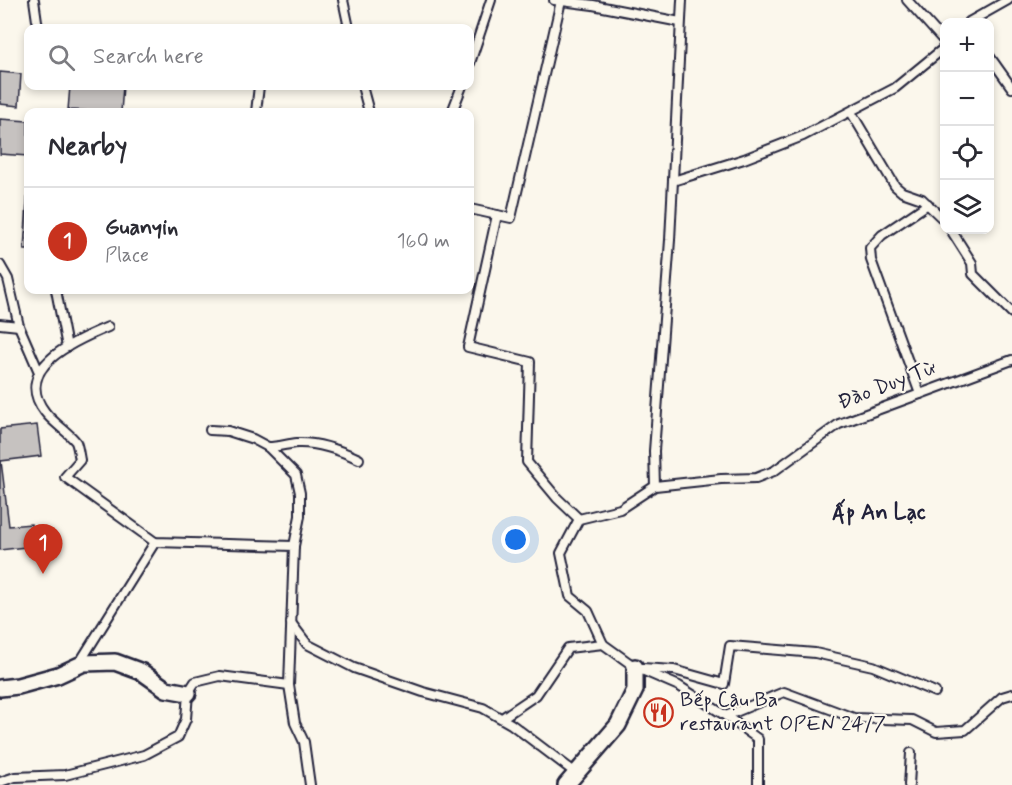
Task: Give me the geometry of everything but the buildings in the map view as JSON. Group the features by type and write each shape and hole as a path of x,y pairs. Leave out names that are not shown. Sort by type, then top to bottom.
{"street":[{"path":"0,688 18,686 58,675 84,663 115,662 142,672 166,689 188,693"},
{"path":"571,779 618,725 635,690 635,667"}],"lane":[{"path":"34,0 37,24"},
{"path":"343,0 348,24"},
{"path":"474,51 491,0"},
{"path":"554,0 680,22"},
{"path":"655,486 654,451 673,181 682,0"},
{"path":"907,0 940,36"},
{"path":"976,18 1008,0"},
{"path":"474,210 511,218 561,1"},
{"path":"673,181 744,159 803,136 895,88 940,52"},
{"path":"994,63 1012,88"},
{"path":"256,108 259,90"},
{"path":"363,90 368,108"},
{"path":"454,108 460,90"},
{"path":"851,112 895,186 902,192 928,204 940,215"},
{"path":"920,394 871,260 870,248 882,235 928,204"},
{"path":"497,215 468,347 530,362 526,462 557,498 579,519 561,553 570,596 588,611 603,644 635,667 679,686 758,739 758,785"},
{"path":"954,234 972,263 973,274 1012,313"},
{"path":"0,265 8,279 19,326 39,372"},
{"path":"57,294 67,347"},
{"path":"0,324 19,326"},
{"path":"108,327 83,337 67,347 48,361 39,372 35,390 44,411 58,427 76,441 80,460 65,477 155,542 294,546"},
{"name":"Đào Duy Từ","path":"579,519 620,509 655,486 756,478 774,471 839,424 1012,360"},
{"path":"210,430 253,439 268,447 296,475 300,493 300,516 294,546 289,685 295,723 304,742 310,785"},
{"path":"268,447 283,447 297,443 334,447 359,459"},
{"path":"77,666 155,542"},
{"path":"291,622 307,644 354,668 423,692 483,708 502,718 571,779"},
{"path":"502,718 536,695 568,648 603,644"},
{"path":"635,667 674,670 724,684 730,646 815,653 873,666 935,692"},
{"path":"0,782 15,777 64,775 144,755 178,737 186,719 188,693 195,682 220,676 289,685"},
{"path":"726,716 784,692 854,718 912,720 936,732 965,730 1002,697 1012,694"},
{"path":"909,785 911,753"}],"place":[{"name":"Guanyin","path":"43,574"},
{"name":"Bếp Cậu Ba restaurant OPEN 24/7","path":"659,712"}],"district":[{"name":"Ấp An Lạc","path":"879,513"}]}
